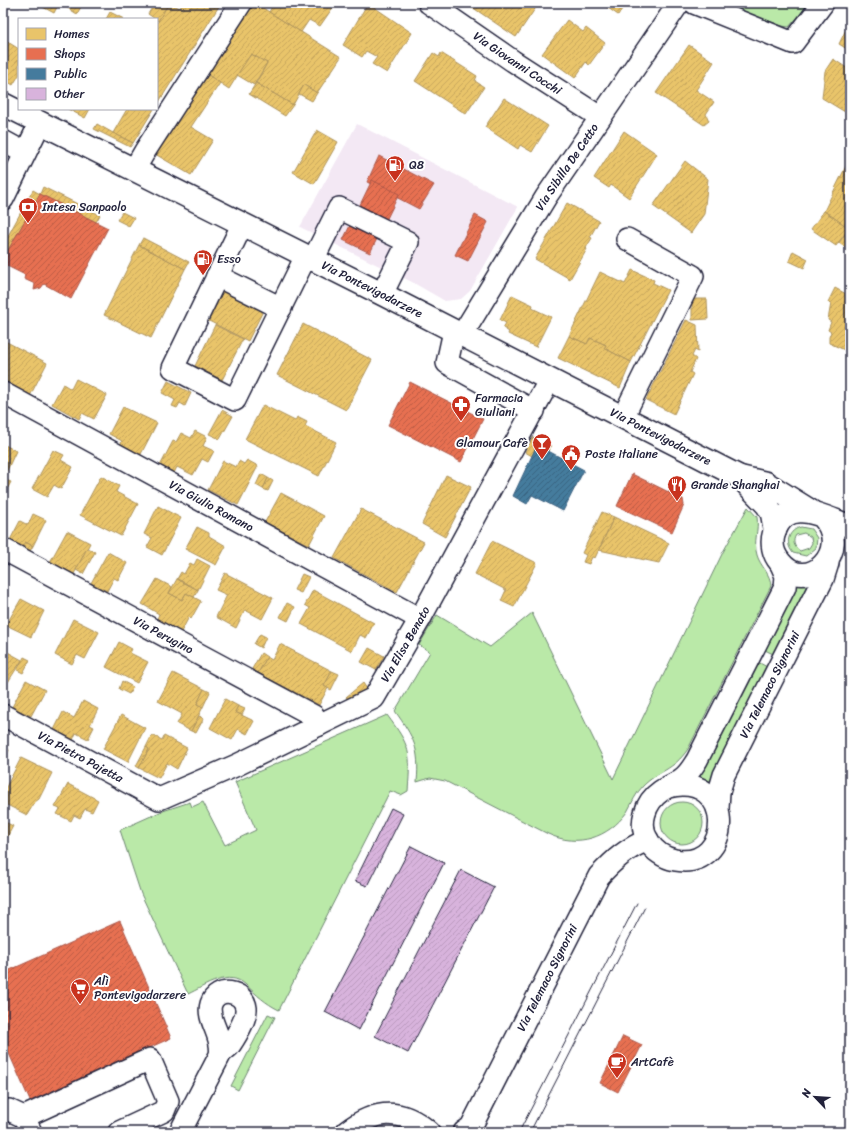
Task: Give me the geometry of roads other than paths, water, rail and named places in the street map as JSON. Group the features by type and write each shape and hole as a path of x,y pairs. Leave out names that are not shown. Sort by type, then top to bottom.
{"main road":[{"name":"Via Pontevigodarzere","path":"3,104 382,294 549,381 740,477 766,483 817,514 832,526 836,538 835,551 837,556"},
{"name":"Via Pontevigodarzere","path":"740,477 767,506 772,514 775,532"},
{"name":"Via Pontevigodarzere","path":"780,562 774,551 773,538 775,532 786,516 798,511 817,514 850,526"},
{"path":"780,562 792,571 808,574 815,572 837,556"}],"street":[{"path":"134,170 145,150 241,3"},
{"name":"Via Sibilla De Cetto","path":"534,411 447,363 458,333 546,197 679,3"},
{"path":"694,3 793,43 823,3"},
{"name":"Via Giovanni Cocchi","path":"435,5 513,61 600,117"},
{"path":"3,199 40,123"},
{"path":"3,142 25,153"},
{"path":"242,224 173,368 235,400 281,308 339,208 408,242 382,294"},
{"path":"623,417 693,276 627,238"},
{"path":"217,276 281,308"},
{"name":"Via Elisa Benato","path":"159,799 237,765 374,698 420,618 549,381"},
{"name":"Via Giulio Romano","path":"3,393 420,618"},
{"name":"Via Perugino","path":"3,549 314,716 319,725"},
{"name":"Via Telemaco Signorini","path":"464,1132 471,1127 599,876 616,857 636,845 648,840 658,852 672,860 687,861 696,859 710,849 719,834 719,792 724,775 824,577 837,556"},
{"path":"648,840 644,825 646,809 654,796 685,776 697,760 783,593 786,576 780,562"},
{"name":"Via Pietro Pajetta","path":"3,715 159,799"},
{"path":"668,787 685,785 693,786 708,795 718,809"},
{"path":"180,1132 220,1055"},
{"path":"14,1114 150,1059 168,1101 164,1112 119,1132"},
{"path":"346,1132 360,1121 377,1114 396,1114 414,1120 429,1132"}],"tram line":[{"path":"519,1132 637,903"},
{"path":"530,1132 645,907"}],"place":[{"name":"Q8","path":"395,182"},
{"name":"Intesa Sanpaolo","path":"28,224"},
{"name":"Esso","path":"203,276"},
{"name":"Farmacia Giuliani","path":"461,422"},
{"name":"Glamour Cafè","path":"542,460"},
{"name":"Poste italiane","path":"571,471"},
{"name":"Grande Shanghai","path":"677,502"},
{"name":"Alì Pontevigodarzere","path":"80,1005"},
{"name":"ArtCafè","path":"617,1079"}]}
